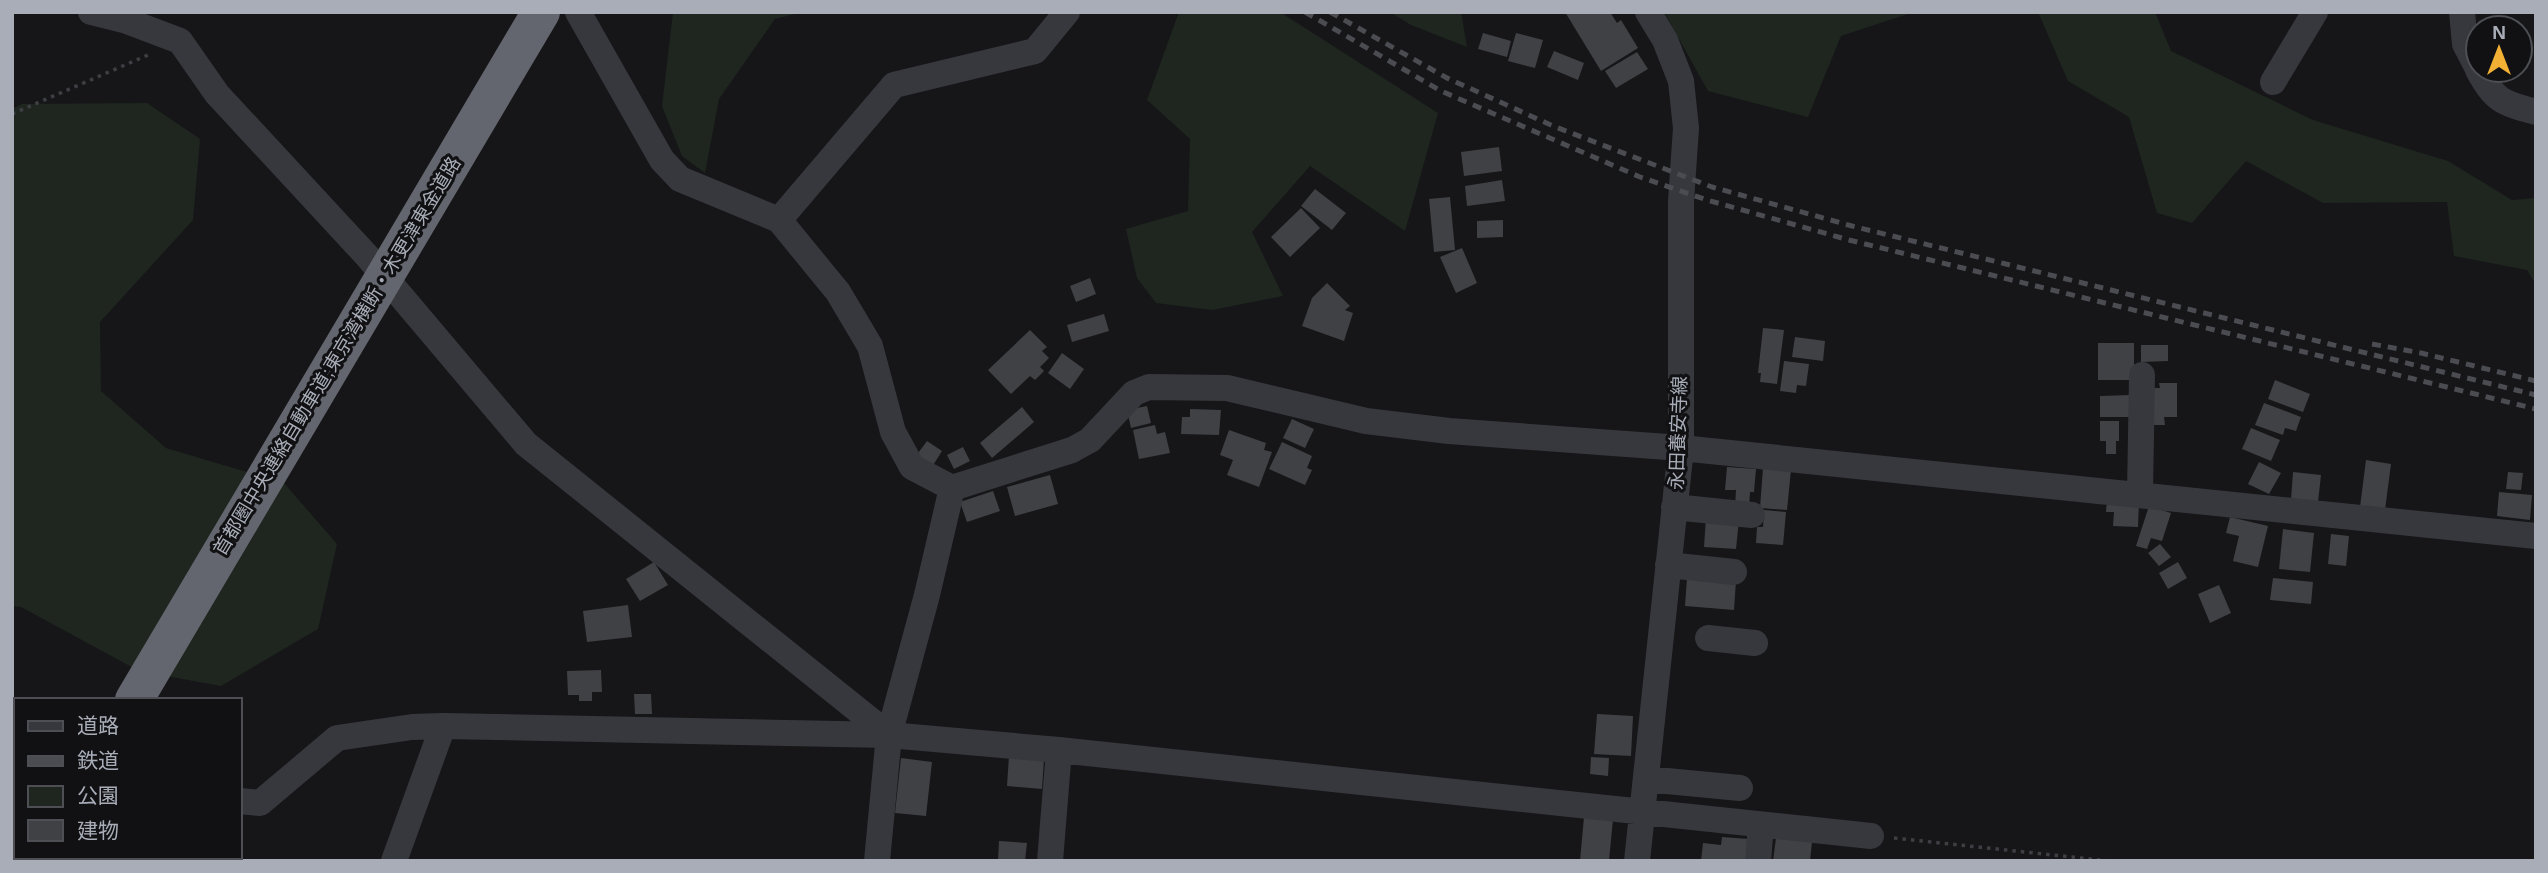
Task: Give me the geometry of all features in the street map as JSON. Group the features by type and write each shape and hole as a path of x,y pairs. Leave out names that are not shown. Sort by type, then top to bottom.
{"highway":[{"name":"首都圏中央連絡自動車道;東京湾横断・木更津東金道路","path":"135,698 541,12"}],"street":[{"path":"91,12 127,21 180,41 216,94 376,266 526,444 888,735"},
{"path":"578,12 662,160 680,179 779,220 838,292 870,346 893,432 912,467 952,488 1072,450 1090,440 1134,393 1149,387 1227,388 1366,421 1435,429 1681,448 2536,536"},
{"path":"779,220 894,85 1035,51 1067,12"},
{"name":"永田養安寺線","path":"1637,861 1681,448 1681,201 1686,128 1681,80 1665,40 1648,12"},
{"path":"2273,82 2315,12"},
{"path":"2462,12 2464,33"},
{"path":"2486,84 2490,91 2508,104 2536,111"},
{"path":"2140,494 2142,375"},
{"path":"877,861 888,735 927,595 952,488"},
{"path":"1674,507 1752,515"},
{"path":"1668,565 1734,572"},
{"path":"1708,638 1755,643"},
{"path":"394,861 443,726"},
{"path":"242,801 260,803 337,738 412,727 888,735 1059,750 1871,836"},
{"path":"1049,861 1059,750"},
{"path":"1646,779 1740,788"},
{"path":"1758,861 1761,825"}],"path":[{"path":"12,114 180,41"},
{"path":"1871,836 2109,861"}],"green space":[{"path":"673,12 803,12 775,19 719,99 705,173 682,156 662,106"},
{"path":"1179,12 1280,12 1438,113 1405,231 1310,166 1252,232 1283,296 1212,310 1156,303 1137,278 1126,229 1188,211 1190,139 1147,100"},
{"path":"1390,12 1461,12 1467,47 1411,25"},
{"path":"1664,12 1914,12 1841,36 1808,117 1708,91"},
{"path":"2038,12 2155,12 2171,51 2313,120 2448,161 2512,200 2536,198 2536,285 2527,270 2454,256 2447,202 2323,203 2246,161 2192,223 2157,213 2129,117 2068,81"},
{"path":"147,103 200,139 193,220 100,322 101,391 166,448 284,483 337,544 318,629 221,686 139,671 21,607 12,606 12,109 22,104"}],"building":[{"path":"1565,12 1610,12 1617,23 1621,20 1638,48 1601,71"},
{"path":"1483,33 1511,41 1507,57 1478,49"},
{"path":"1516,33 1543,40 1535,68 1508,61"},
{"path":"1554,51 1584,63 1578,80 1547,67"},
{"path":"1637,52 1648,69 1616,88 1605,71"},
{"path":"1499,147 1502,171 1464,176 1461,152"},
{"path":"1502,180 1505,201 1467,206 1465,186"},
{"path":"1315,189 1346,213 1332,230 1301,206"},
{"path":"1450,197 1455,250 1434,252 1429,199"},
{"path":"1301,208 1320,228 1290,257 1271,237"},
{"path":"1503,220 1503,237 1477,238 1477,221"},
{"path":"1462,248 1477,283 1456,293 1440,257"},
{"path":"1090,278 1096,294 1076,302 1070,286"},
{"path":"1327,283 1350,306 1345,310 1353,313 1344,341 1302,326 1312,298"},
{"path":"1104,314 1109,331 1072,342 1067,325"},
{"path":"1763,328 1784,330 1777,384 1760,382 1761,373 1758,373"},
{"path":"1030,330 1047,347 1042,351 1049,358 1040,367 1044,371 1035,380 1030,376 1011,394 988,370"},
{"path":"1795,337 1825,341 1823,361 1792,357"},
{"path":"2098,343 2134,343 2134,380 2098,380"},
{"path":"2141,345 2168,345 2168,361 2141,362"},
{"path":"1062,353 1084,369 1070,389 1048,373"},
{"path":"1784,361 1809,364 1806,386 1797,385 1796,393 1780,391"},
{"path":"2275,380 2310,394 2303,412 2268,399"},
{"path":"2159,383 2177,383 2177,417 2164,417 2165,425 2148,425 2148,388 2160,388"},
{"path":"2130,395 2130,417 2100,417 2100,396"},
{"path":"2264,403 2301,417 2296,431 2285,428 2283,435 2255,425"},
{"path":"1147,406 1151,423 1131,428 1127,410"},
{"path":"1022,407 1034,422 992,458 980,443"},
{"path":"1190,409 1221,410 1219,435 1181,434 1182,417 1190,417"},
{"path":"1292,419 1314,429 1305,448 1283,438"},
{"path":"2100,421 2119,421 2116,454 2106,454 2106,441 2100,441"},
{"path":"1155,425 1157,434 1165,432 1170,453 1139,459 1133,430"},
{"path":"2251,428 2280,440 2271,461 2242,449"},
{"path":"1229,430 1266,443 1264,450 1272,452 1259,487 1227,475 1233,460 1220,455"},
{"path":"927,441 942,451 932,467 916,456"},
{"path":"1282,442 1312,456 1307,468 1312,470 1305,485 1269,469"},
{"path":"963,447 970,461 954,469 947,455"},
{"path":"2366,460 2391,464 2385,510 2360,507"},
{"path":"2259,462 2281,473 2269,494 2248,484"},
{"path":"1727,467 1756,469 1749,508 1735,507 1736,490 1725,490"},
{"path":"1763,468 1791,470 1787,510 1760,508"},
{"path":"2293,472 2321,475 2318,502 2291,500"},
{"path":"2508,472 2523,473 2521,490 2506,489"},
{"path":"1050,475 1058,504 1015,516 1007,487"},
{"path":"993,491 1000,511 967,522 960,502"},
{"path":"2499,492 2532,495 2530,520 2497,516"},
{"path":"2107,499 2139,501 2138,527 2113,526 2114,512 2106,512"},
{"path":"2149,506 2171,513 2162,541 2151,538 2147,549 2136,546"},
{"path":"1764,510 1786,512 1783,545 1756,543 1757,527 1763,527"},
{"path":"1706,517 1739,520 1736,549 1704,547"},
{"path":"2230,517 2268,526 2258,567 2233,561 2239,536 2226,533"},
{"path":"2283,529 2314,533 2310,572 2279,569"},
{"path":"2331,534 2349,536 2346,566 2328,564"},
{"path":"2160,544 2171,557 2159,566 2148,553"},
{"path":"654,562 668,585 640,601 626,579"},
{"path":"2178,562 2187,578 2168,589 2159,573"},
{"path":"1687,578 1736,581 1734,610 1685,606"},
{"path":"2273,578 2313,582 2311,604 2270,600"},
{"path":"2219,585 2231,613 2210,623 2198,594"},
{"path":"628,605 632,637 587,642 583,611"},
{"path":"601,670 602,692 592,692 592,701 579,701 579,695 568,695 567,671"},
{"path":"634,694 651,694 652,714 635,714"},
{"path":"1597,714 1633,716 1631,756 1594,754"},
{"path":"1009,756 1044,758 1042,789 1007,786"},
{"path":"1591,757 1609,758 1608,776 1590,774"},
{"path":"901,758 932,762 926,816 895,813"},
{"path":"1584,817 1613,819 1609,861 1580,861"},
{"path":"1722,837 1749,839 1747,861 1701,861 1703,843 1721,845"},
{"path":"1776,838 1812,842 1810,861 1773,861"},
{"path":"999,841 1027,843 1025,861 998,861"}],"railway":[{"path":"1305,12 1441,91 1640,177 1707,200 1849,240 2536,409"},
{"path":"1330,12 1447,78 1553,126 1712,187 1852,226 2536,395"},
{"path":"2372,344 2536,381"}]}
